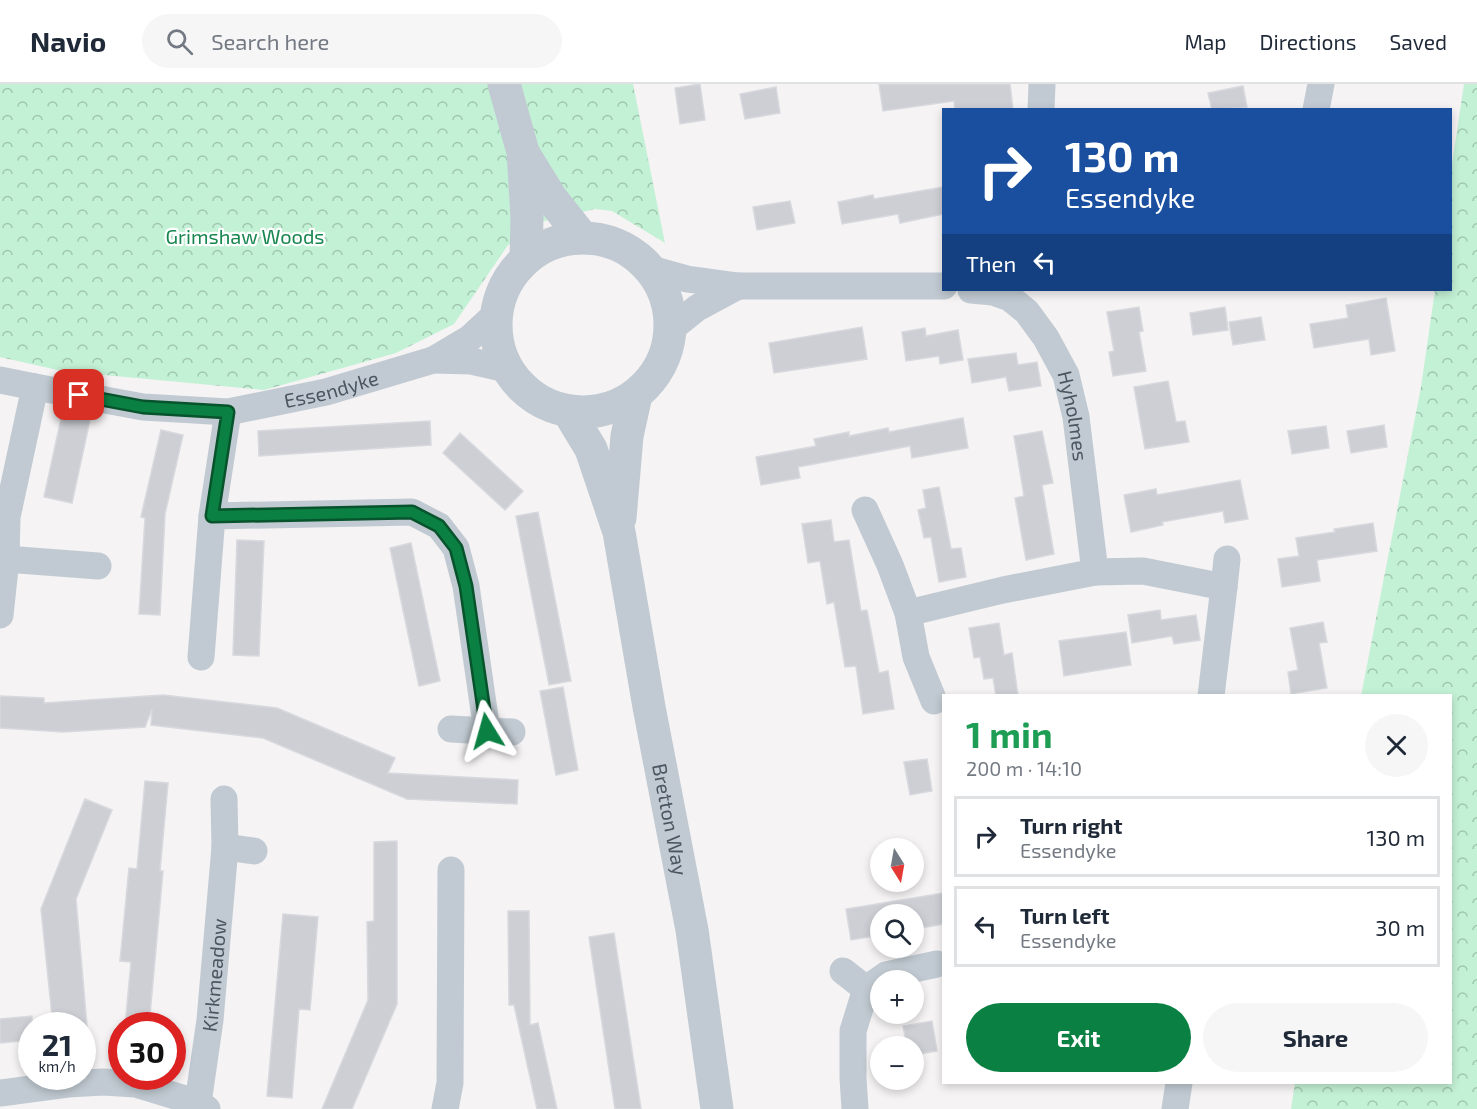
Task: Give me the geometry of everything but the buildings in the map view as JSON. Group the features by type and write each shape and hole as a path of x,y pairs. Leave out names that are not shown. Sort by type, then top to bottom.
{"street":[{"path":"504,84 523,152 527,217 526,258"},
{"path":"1041,108 1042,84"},
{"path":"1316,108 1321,84"},
{"path":"523,152 551,198 582,237"},
{"path":"582,237 616,244 632,252 651,269 663,288 669,308 671,329 666,354 654,376 636,395 615,406 592,412 568,411 544,403 523,389 507,369 497,343 495,315 500,294 511,274 526,258 562,239 582,237"},
{"path":"651,269 687,279 738,285 942,286"},
{"path":"671,329 697,308 738,285"},
{"name":"Hyholmes","path":"989,291 1010,298 1027,312 1046,338 1066,375 1076,417 1095,572"},
{"name":"Essendyke","path":"0,380 143,407 228,412 326,392 434,360 470,338 495,315"},
{"name":"Essendyke","path":"434,360 471,361 507,369"},
{"path":"0,615 6,559 7,517 35,387"},
{"name":"Bretton Way","path":"619,532 627,436 636,395"},
{"name":"Bretton Way","path":"568,411 591,449 619,532 649,707 692,930 717,1109"},
{"path":"201,657 212,516 228,412"},
{"path":"866,510 908,614 916,657 934,701"},
{"path":"212,516 412,512 439,526 456,548 499,732 451,729"},
{"path":"6,559 98,566"},
{"path":"1211,694 1227,559"},
{"path":"908,614 1003,590 1095,572 1143,571 1224,586"},
{"name":"Kirkmeadow","path":"8,1098 68,1084 103,1082 136,1084 203,1106 225,847 224,800"},
{"path":"225,847 254,851"},
{"path":"445,1109 450,1083 463,907 451,870"},
{"path":"855,1109 854,1031 866,989 886,975 937,964"},
{"path":"843,971 866,989"},
{"path":"1175,1109 1179,1084"}],"green space":[{"name":"Grimshaw Woods","path":"0,84 633,84 665,243 612,211 595,209 544,221 508,245 454,324 396,353 264,390 62,371 0,357"},
{"path":"1464,84 1477,84 1477,1109 1291,1109 1295,1084 1452,1084 1452,694 1361,694 1421,387 1435,291 1452,291 1452,164"}],"route":[{"path":"79,395 143,407 228,412 212,516 412,512 439,526 456,548 466,586 487,731"}]}
